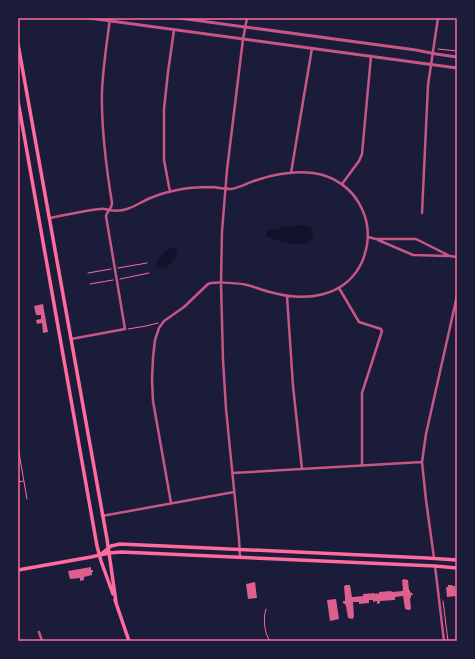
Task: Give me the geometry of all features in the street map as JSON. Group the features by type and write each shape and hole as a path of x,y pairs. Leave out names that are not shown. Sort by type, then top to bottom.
{"main road":[{"path":"18,44 109,553 116,602"},
{"path":"18,101 100,555 129,641"},
{"path":"39,220 49,218"},
{"path":"61,341 71,339"},
{"path":"86,481 96,479"},
{"path":"100,555 108,548 120,544 457,560"},
{"path":"18,570 109,553 127,552 457,568"}],"street":[{"path":"89,18 110,19 174,30 457,68"},
{"path":"179,18 416,50 457,57"},
{"path":"240,558 223,367 221,284 222,231 228,159 247,18"},
{"path":"422,212 428,85 438,18"},
{"path":"71,339 125,329 106,216 112,204 107,172 102,112 103,75 110,19"},
{"path":"170,192 164,160 164,110 174,30"},
{"path":"292,173 312,48"},
{"path":"342,184 359,161 362,154 372,56"},
{"path":"49,218 101,209 117,211 127,209 147,199 191,187 233,188 270,176 304,172 329,177 342,184 352,192 362,208 367,223 368,238 366,250 360,264 351,277 339,288 326,294 300,297 270,292 246,284 208,284 184,307 164,320 159,328 155,340 152,379 154,401 171,503"},
{"path":"368,238 416,239 450,256"},
{"path":"376,239 412,255 457,257"},
{"path":"339,288 360,322 381,329 382,331 362,393 362,465"},
{"path":"287,296 293,386 302,469"},
{"path":"434,558 422,462 426,434 457,296"},
{"path":"233,473 422,462"},
{"path":"102,516 234,492"},
{"path":"435,566 444,641"},
{"path":"39,632 42,641"}],"path":[{"path":"436,47 437,49 457,52"},
{"path":"125,329 146,326 164,320"},
{"path":"18,447 27,499"},
{"path":"18,482 24,480"},
{"path":"443,596 448,641"},
{"path":"266,609 266,635 270,641"}],"shaded area":[{"path":"299,225 308,226 313,233 308,243 292,243 266,236 266,231"},
{"path":"175,247 177,250 176,257 168,266 162,268 156,265 163,254"}],"building":[{"path":"43,304 48,332 43,333 42,323 37,324 36,320 41,319 41,315 36,315 34,306"},
{"path":"91,567 91,570 93,570 92,575 84,577 84,580 80,581 80,578 70,579 68,571"},
{"path":"403,579 408,580 409,590 413,595 411,595 410,598 410,610 405,609 403,596 395,597 395,600 380,601 380,603 377,604 377,601 373,602 373,600 369,600 369,603 359,604 359,602 353,602 354,617 353,619 348,618 346,606 343,603 343,601 345,601 345,585 350,585 352,597 363,596 363,594 379,594 379,592 402,591"},
{"path":"255,582 257,598 248,599 246,584"},
{"path":"448,585 455,586 456,596 447,597 446,587 448,587"},
{"path":"336,599 339,619 330,621 327,600"}]}
